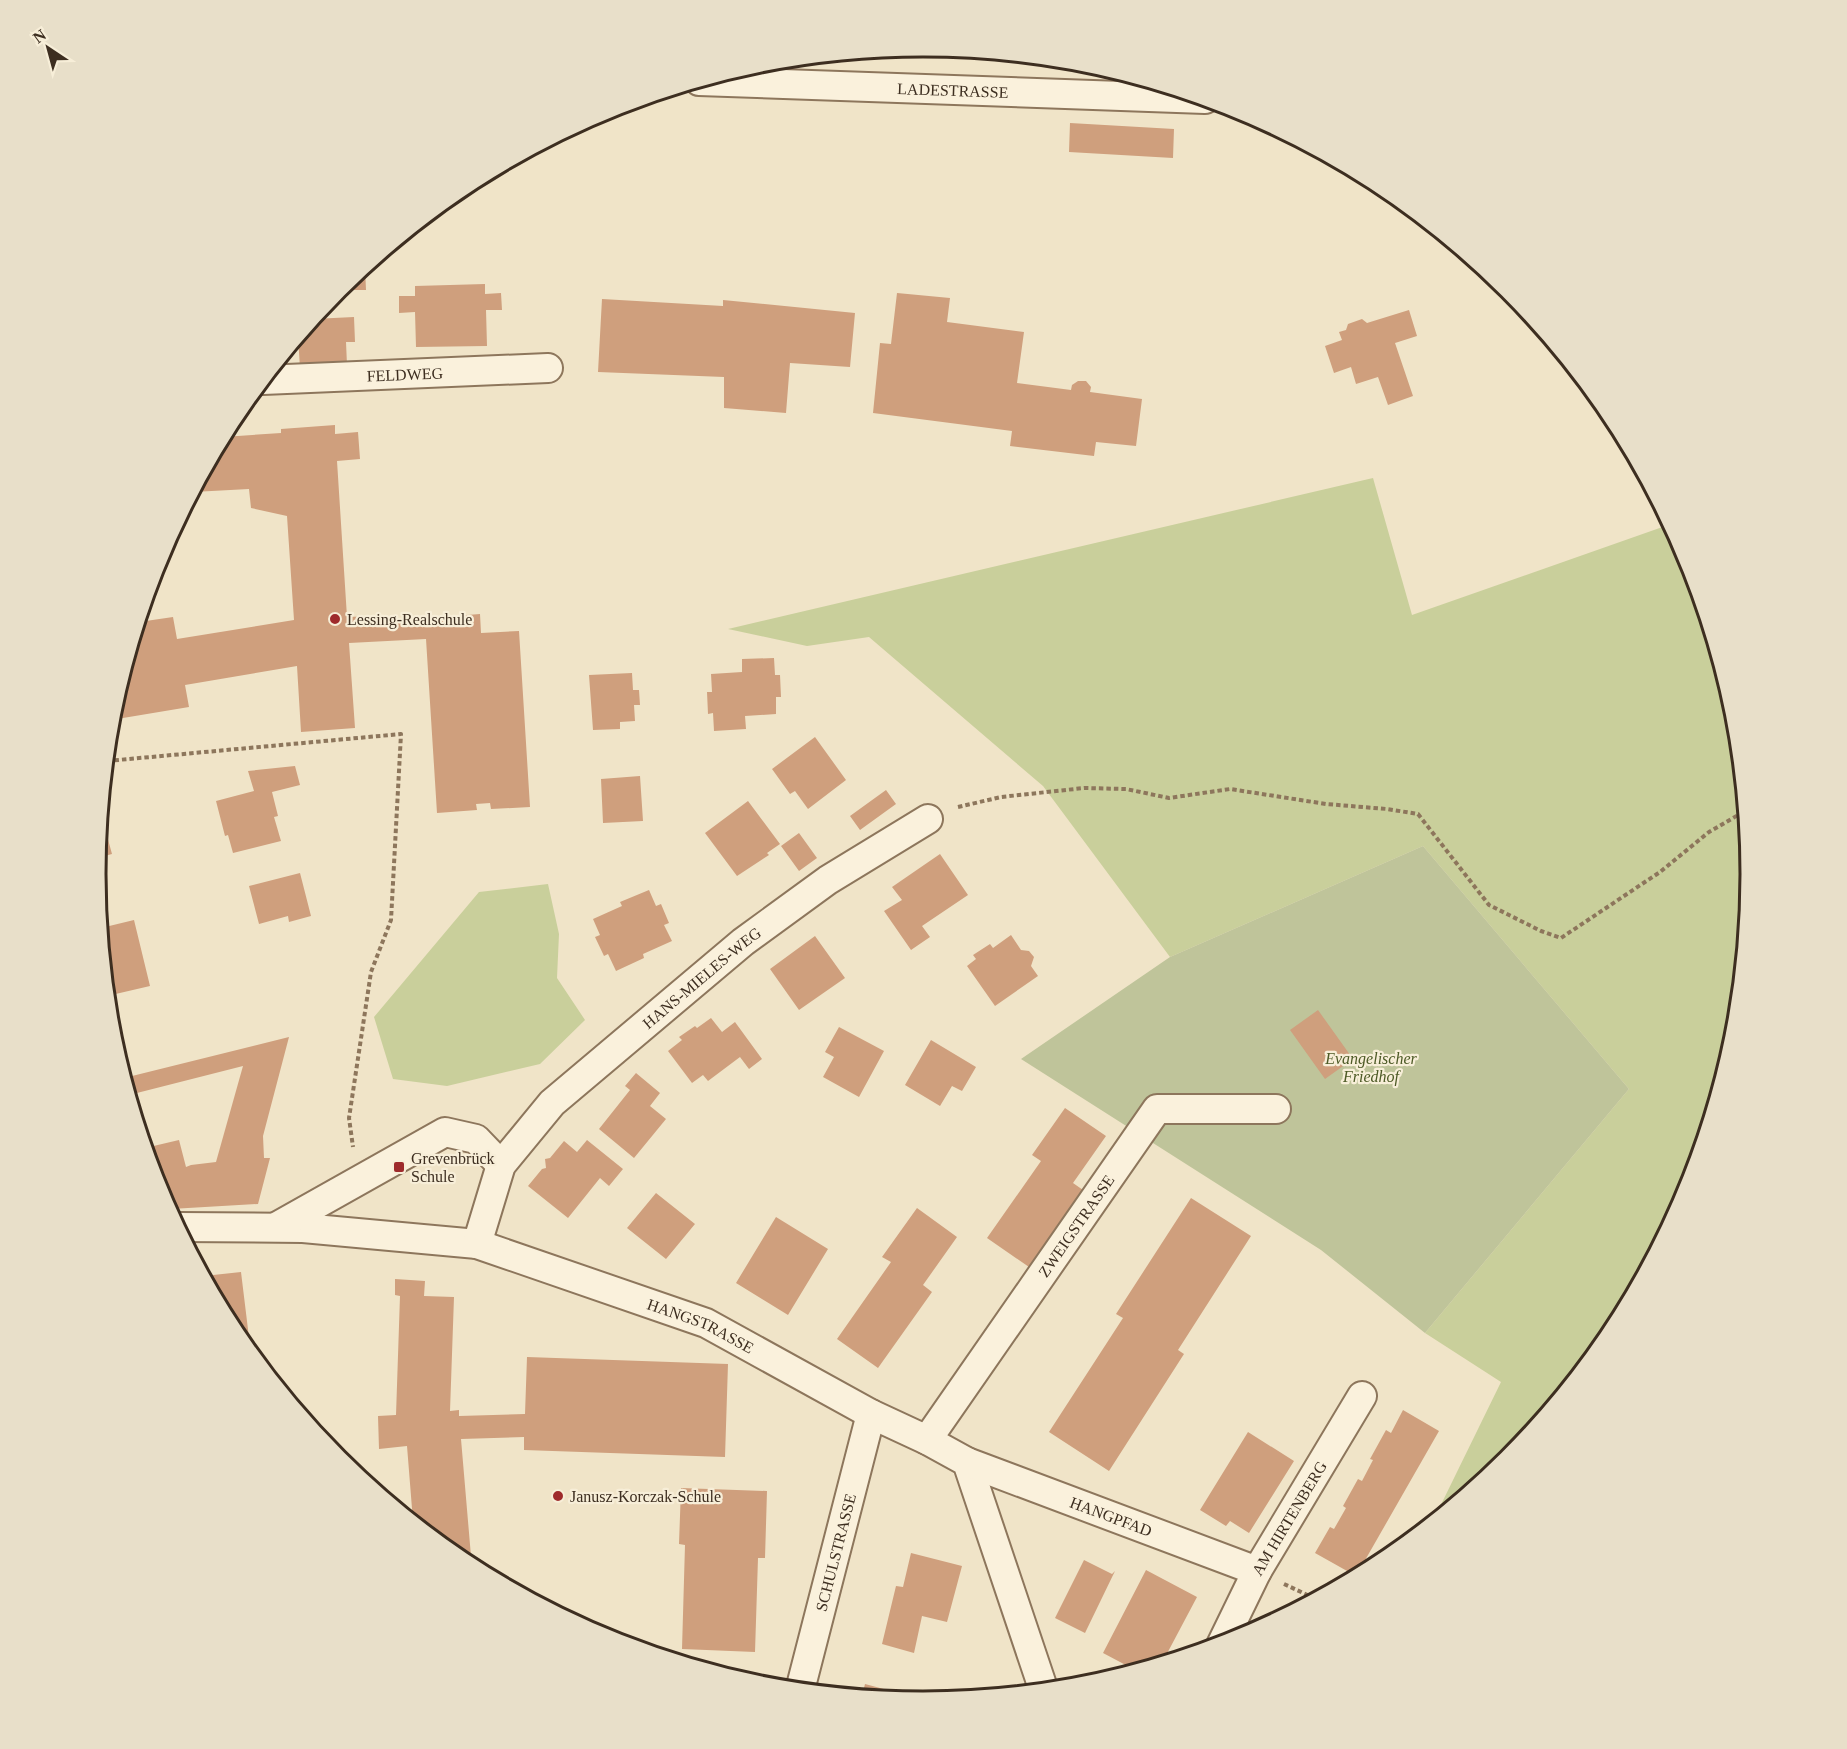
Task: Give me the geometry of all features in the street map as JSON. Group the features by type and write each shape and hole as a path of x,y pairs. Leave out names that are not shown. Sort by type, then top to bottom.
{"street":[{"name":"LADESTRASSE","path":"725,82 1180,98"},
{"name":"FELDWEG","path":"273,380 548,368"},
{"name":"HANS-MIELES-WEG","path":"477,1244 501,1165 552,1103 743,942 828,880 928,819"},
{"name":"ZWEIGSTRASSE","path":"927,1440 1157,1108 1276,1109"},
{"path":"274,1228 445,1132 476,1139 501,1165"},
{"name":"HANGSTRASSE","path":"186,1227 303,1228 477,1244 706,1323 871,1414 967,1462"},
{"name":"AM HIRTENBERG","path":"1227,1634 1257,1571 1362,1395"},
{"name":"SCHULSTRASSE","path":"802,1682 871,1414"},
{"path":"967,1462 1041,1683"},
{"name":"HANGPFAD","path":"967,1462 1257,1571"}],"path":[{"path":"114,760 401,734 391,920 371,972 349,1118 354,1150 367,1174"},
{"path":"928,819 950,809 1001,797 1084,788 1126,789 1168,798 1230,789 1326,804 1387,808 1418,814 1490,905 1541,931 1561,938 1659,872 1709,832 1738,816"}],"green space":[{"path":"1373,478 1412,615 1663,527 1698,612 1713,663 1734,768 1741,874 1734,981 1725,1034 1698,1137 1657,1236 1631,1283 1603,1329 1538,1414 1502,1453 1463,1489 1439,1508 1501,1382 1425,1333 1629,1089 1423,846 1170,957 1043,786 869,637 807,646 728,629"},
{"name":"Evangelischer Friedhof","path":"1423,846 1629,1089 1425,1333 1321,1250 1021,1059 1170,957"},
{"path":"548,884 559,934 557,978 585,1020 540,1064 447,1086 393,1079 374,1017 479,892"}],"building":[{"path":"1070,123 1174,129 1173,158 1069,152"},
{"path":"365,277 366,290 353,289"},
{"path":"485,284 485,294 501,293 502,310 486,310 487,346 416,347 415,312 399,313 399,296 415,296 415,286"},
{"path":"897,293 950,298 947,322 1024,332 1017,383 1071,390 1072,385 1078,381 1086,381 1091,387 1090,392 1142,399 1136,446 1096,442 1094,456 1010,446 1012,431 873,413 880,343 891,344"},
{"path":"602,299 723,306 723,300 855,313 850,367 790,363 786,413 724,408 724,377 598,372"},
{"path":"1409,310 1417,336 1395,343 1413,396 1388,405 1378,377 1356,384 1351,367 1334,373 1325,346 1342,340 1339,332 1346,330 1348,324 1362,319 1367,323"},
{"path":"354,317 355,342 346,342 347,365 300,368 299,348 324,318"},
{"name":"Lessing-Realschule","path":"335,425 335,434 358,432 360,459 337,461 347,617 376,616 377,622 480,614 481,633 519,631 530,807 491,809 490,803 476,804 477,810 437,813 426,639 349,643 355,728 301,732 297,666 185,685 189,707 121,718 146,621 173,617 177,639 294,620 287,516 251,508 249,489 202,492 234,436 281,433 281,429"},
{"path":"774,658 775,675 780,675 781,697 776,697 776,714 745,716 746,729 714,731 713,713 708,714 707,692 712,692 711,674 742,672 742,659"},
{"path":"632,673 633,690 639,690 640,705 634,705 635,721 620,722 620,729 593,730 589,675"},
{"path":"815,737 846,780 808,809 795,791 790,794 772,769"},
{"path":"295,766 300,785 272,792 278,816 274,817 281,841 233,853 228,835 225,836 216,801 254,791 248,771"},
{"path":"640,776 643,821 603,823 601,779"},
{"path":"886,790 896,804 860,830 850,816"},
{"path":"748,801 780,844 767,853 769,855 737,876 705,833"},
{"path":"799,833 817,858 799,871 781,846"},
{"path":"107,837 112,854 107,855"},
{"path":"940,854 968,895 922,926 930,937 911,950 884,911 902,900 892,887"},
{"path":"300,873 311,916 289,922 288,916 259,924 249,886"},
{"path":"649,890 656,906 661,904 669,923 664,925 672,941 643,954 644,958 616,971 608,954 604,956 595,937 600,935 593,919 622,906 620,902"},
{"path":"134,920 150,986 115,994 108,926"},
{"path":"1011,935 1021,950 1029,951 1034,957 1031,966 1038,976 995,1006 967,966 976,959 973,955 990,944 993,948"},
{"path":"815,936 845,978 799,1010 770,969"},
{"path":"1318,1010 1353,1059 1325,1079 1290,1030"},
{"path":"711,1018 722,1032 735,1022 762,1059 749,1069 740,1057 708,1081 703,1075 692,1083 668,1051 682,1040 679,1037"},
{"path":"839,1027 884,1051 859,1097 823,1077 834,1057 825,1052"},
{"path":"289,1037 263,1136 264,1158 270,1158 258,1204 178,1209 153,1146 179,1140 186,1167 216,1162 243,1066 136,1093 132,1076"},
{"path":"931,1040 976,1067 962,1091 952,1086 940,1106 905,1085"},
{"path":"636,1073 660,1093 650,1106 666,1119 634,1158 599,1129 630,1090 625,1086"},
{"path":"1065,1108 1106,1136 1073,1183 1083,1190 1029,1267 987,1238 1041,1161 1032,1155"},
{"path":"587,1140 623,1169 609,1186 600,1178 568,1218 528,1186 542,1169 546,1168 545,1159 550,1158 564,1141 577,1152"},
{"path":"656,1193 695,1224 666,1259 627,1228"},
{"path":"1191,1198 1251,1236 1178,1350 1184,1354 1109,1471 1049,1432 1123,1318 1116,1314"},
{"path":"917,1208 957,1237 923,1285 932,1292 878,1368 837,1339 891,1262 882,1257"},
{"path":"776,1217 828,1249 788,1315 736,1283"},
{"path":"241,1272 249,1336 244,1329 212,1275"},
{"path":"395,1279 425,1281 424,1296 454,1297 450,1411 459,1410 459,1416 525,1414 527,1357 728,1364 725,1457 524,1450 524,1437 461,1439 471,1555 412,1512 407,1446 379,1449 378,1416 396,1415 400,1296 395,1295"},
{"path":"1403,1410 1439,1431 1364,1563 1349,1572 1315,1553 1330,1527 1334,1529 1346,1508 1343,1506 1358,1479 1362,1481 1373,1460 1370,1459 1386,1430 1391,1433"},
{"path":"1248,1432 1294,1461 1249,1533 1230,1521 1226,1526 1200,1510"},
{"path":"681,1488 767,1491 765,1558 758,1558 755,1652 682,1649 685,1545 679,1544"},
{"path":"911,1553 962,1566 947,1622 922,1616 914,1653 882,1644 896,1586 903,1587"},
{"path":"1084,1560 1112,1574 1115,1571 1085,1633 1055,1618"},
{"path":"1146,1570 1197,1597 1166,1655 1127,1666 1103,1653"},
{"path":"865,1684 890,1691 870,1690 864,1689"}],"place":[{"name":"Lessing-Realschule","path":"335,619"},
{"name":"Grevenbrück Schule","path":"399,1167"},
{"name":"Janusz-Korczak-Schule","path":"558,1496"}]}
